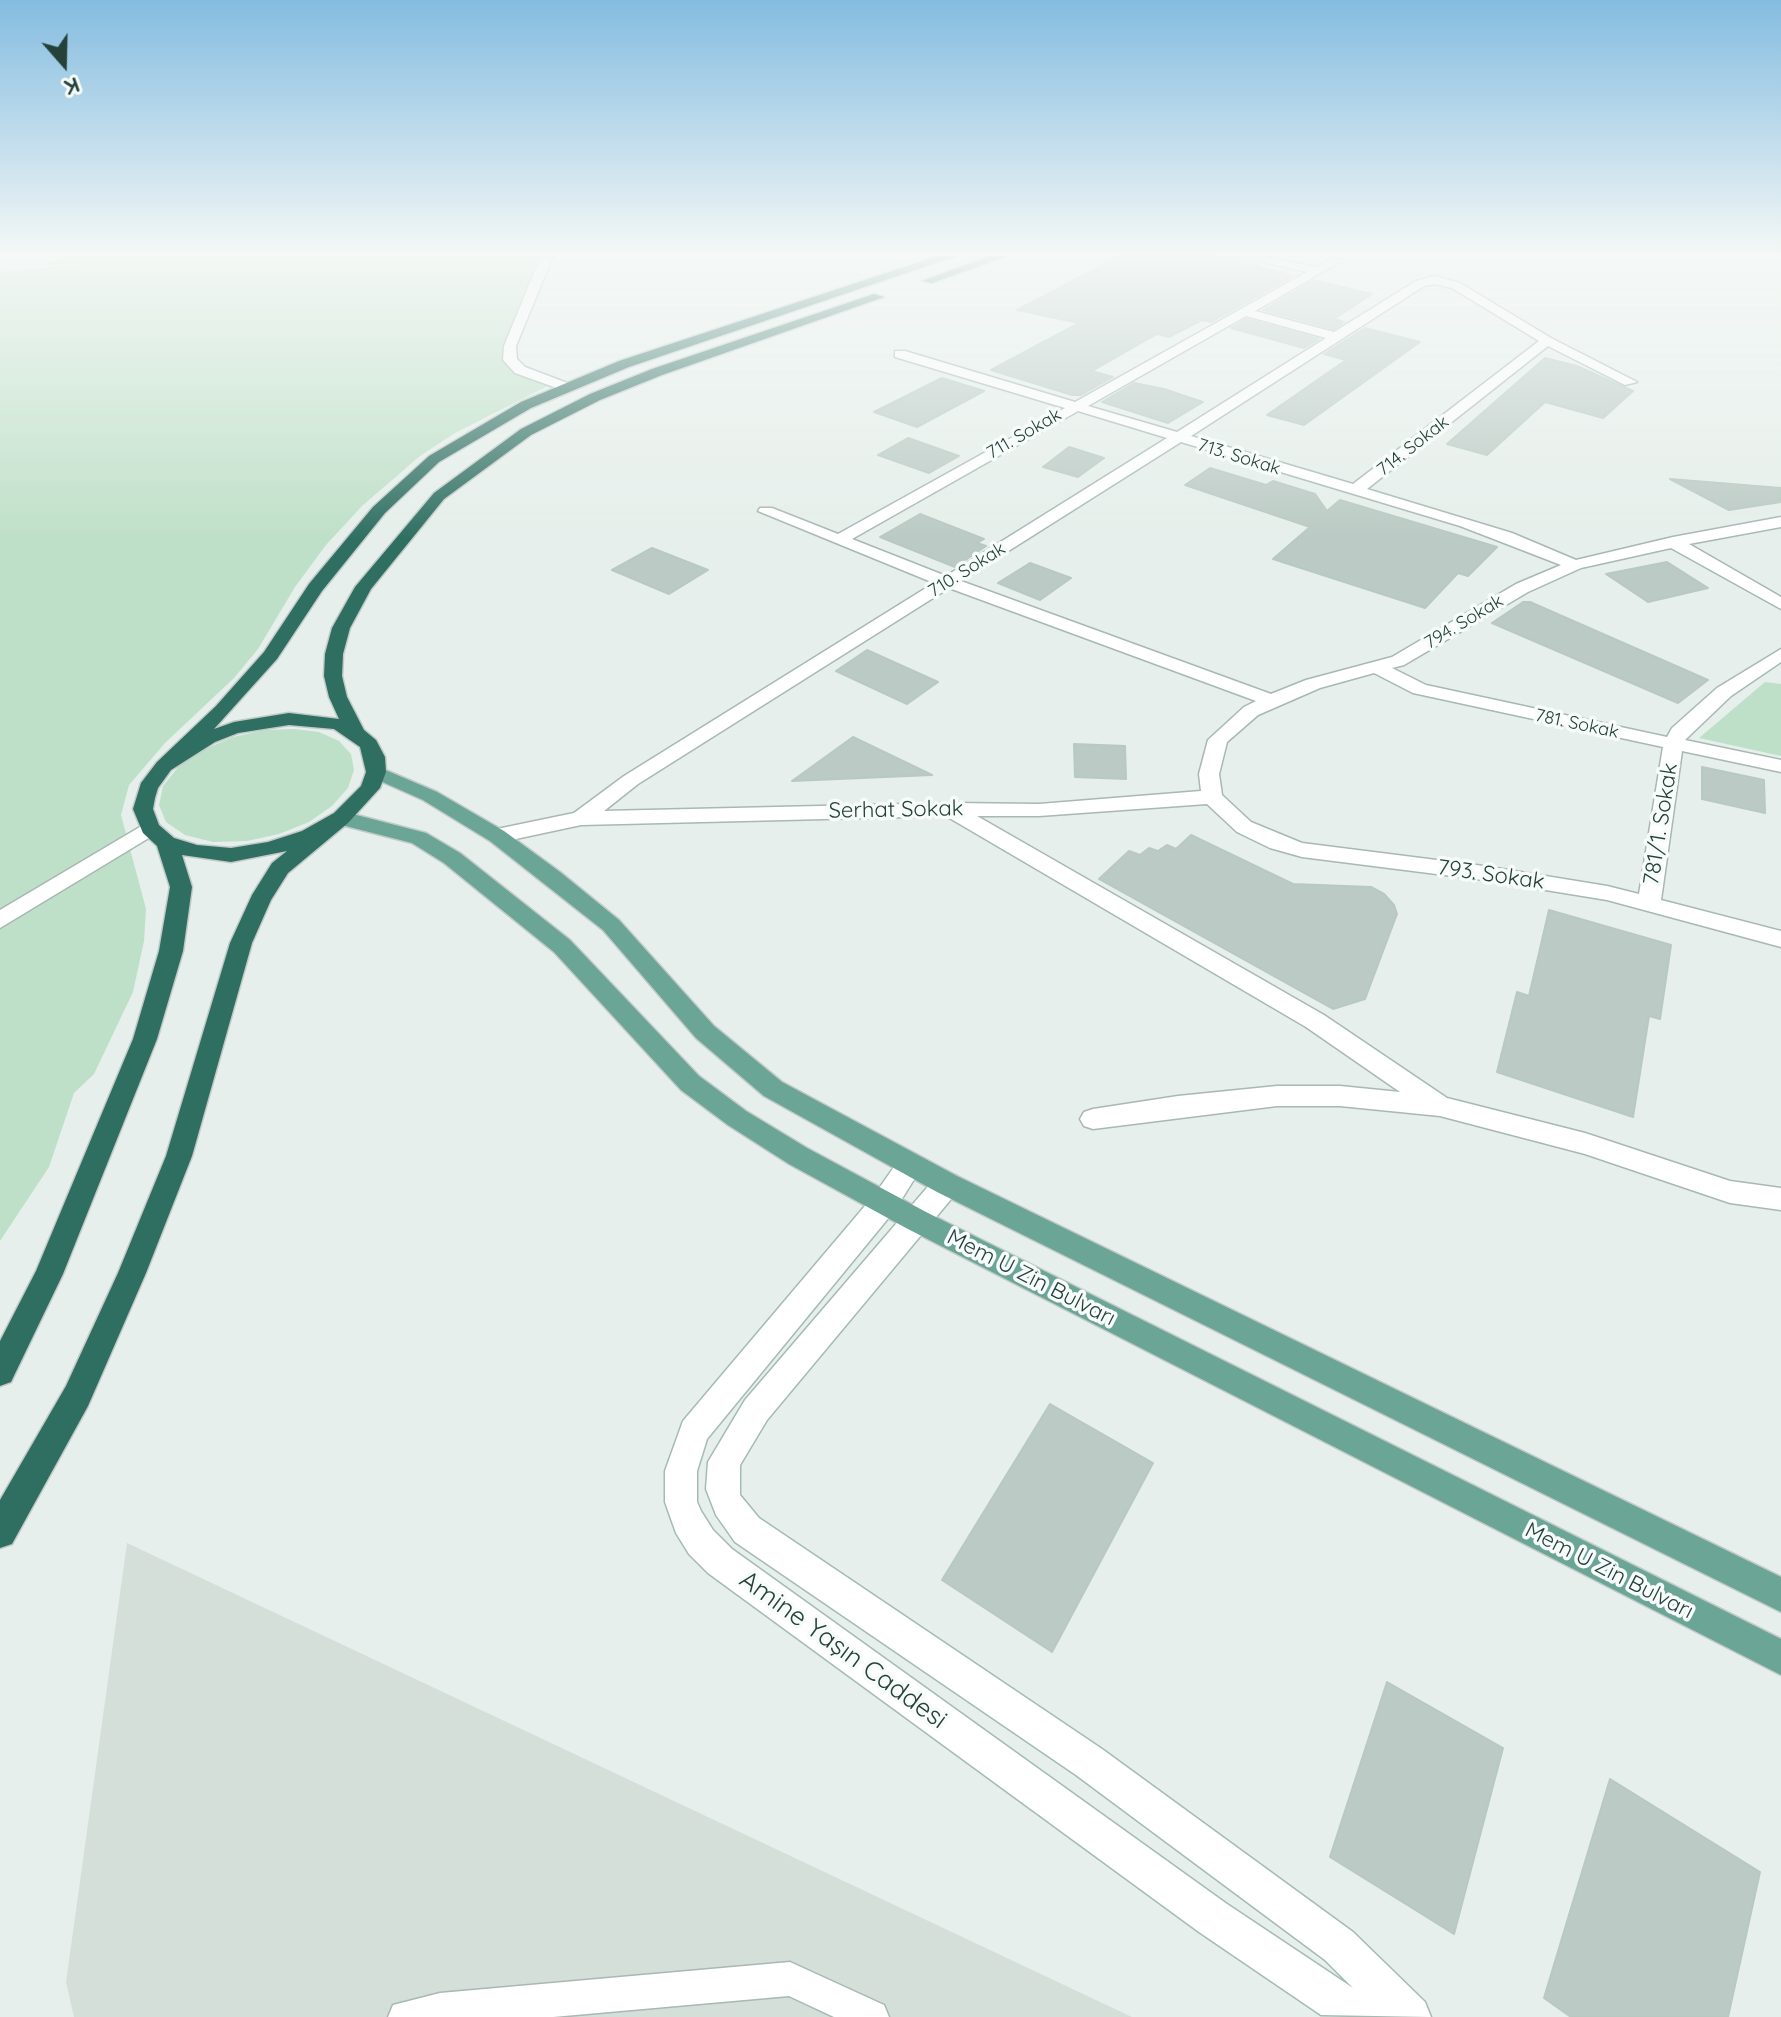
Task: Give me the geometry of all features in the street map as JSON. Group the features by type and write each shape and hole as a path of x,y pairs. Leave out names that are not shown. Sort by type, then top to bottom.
{"highway":[{"path":"0,1372 49,1274 145,1039 171,951 181,887 143,809 148,787 164,766 223,710 271,655 315,588 370,520 434,459 468,437 565,387 666,350"},
{"path":"356,733 338,697 333,676 334,654 341,628 363,587 439,496 526,432 595,397 722,350"},
{"path":"0,1532 77,1396 132,1273 179,1156 241,943 260,900 280,868 341,818 370,788 376,772 375,757 369,744 356,733 315,720 262,722 208,738 164,766"},
{"path":"158,835 195,852 245,853 271,849 309,836 341,818"}],"main road":[{"path":"376,772 430,796 497,836 611,925 705,1032 773,1089 947,1184 1781,1595"},
{"name":"Mem U Zin Bulvarı","path":"341,818 419,838 452,858 562,946 690,1083 774,1141 916,1220 1781,1658"}],"street":[{"path":"510,350 510,360 520,370 565,387"},
{"name":"711. Sokak","path":"839,540 1174,350"},
{"name":"710. Sokak","path":"497,836 581,818 631,780 1316,350"},
{"name":"714. Sokak","path":"1354,491 1535,350"},
{"path":"1565,350 1630,382"},
{"name":"713. Sokak","path":"900,354 1506,536 1575,565"},
{"path":"766,511 947,582 1271,700"},
{"name":"794. Sokak","path":"1212,797 1209,774 1218,740 1251,711 1271,700 1313,684 1378,668 1413,653 1522,588 1575,565 1673,542 1781,522"},
{"path":"1673,542 1781,604"},
{"name":"781/1. Sokak","path":"1649,903 1673,744 1694,717 1724,692 1781,654"},
{"name":"781. Sokak","path":"1378,668 1420,689 1781,766"},
{"name":"Serhat Sokak","path":"581,818 950,809 1039,810 1212,797"},
{"name":"793. Sokak","path":"1212,797 1244,827 1277,843 1302,850 1554,883 1649,903 1781,939"},
{"path":"950,809 1315,1021 1440,1106"},
{"path":"0,920 158,835"},
{"path":"1093,1119 1277,1096 1340,1096 1440,1106 1585,1144 1730,1192 1781,1199"},
{"name":"Amine Yaşın Caddesi","path":"910,1165 885,1202 694,1431 681,1471 681,1502 688,1521 701,1542 720,1561 1213,1918 1335,2001 1366,2017"},
{"name":"Amine Yaşın Caddesi","path":"947,1184 765,1398 732,1446 722,1474 722,1489 733,1516 775,1550 1089,1762 1327,1936 1410,2017"}],"lane":[{"path":"405,2017 440,2010 790,1979 872,2017"}],"shaded area":[{"path":"127,1543 1132,2017 74,2017 66,1982"}],"green space":[{"path":"0,350 514,350 510,360 554,383 455,433 420,456 362,506 326,545 295,587 258,649 234,678 165,743 129,785 121,815 146,909 144,941 133,992 94,1074 74,1093 49,1167 0,1241"},
{"path":"1765,682 1781,684 1781,756 1699,738"},
{"path":"265,730 319,732 339,741 351,754 354,770 348,788 332,806 309,822 279,834 247,841 213,842 185,835 166,822 159,805 163,786 179,766 203,750 233,737"}],"building":[{"path":"1028,350 1129,350 1092,371 1113,377 1081,395 1072,395 991,370"},
{"path":"1330,350 1409,350 1304,425 1267,415 1346,360 1324,354"},
{"path":"1545,358 1577,366 1633,391 1603,418 1545,402 1487,455 1447,444"},
{"path":"942,378 984,391 917,427 874,412"},
{"path":"1134,383 1203,402 1168,423 1102,402"},
{"path":"908,438 959,456 929,473 878,455"},
{"path":"1069,447 1104,458 1078,477 1043,467"},
{"path":"1210,468 1266,485 1273,481 1315,494 1327,511 1340,500 1497,547 1468,576 1458,573 1425,608 1273,559 1310,527 1185,485"},
{"path":"1670,479 1781,488 1781,502 1729,510"},
{"path":"920,514 984,539 977,543 986,546 955,567 880,537"},
{"path":"652,548 708,570 669,594 612,570"},
{"path":"1667,562 1708,588 1648,602 1606,574"},
{"path":"1030,563 1071,578 1040,600 998,583"},
{"path":"1523,602 1530,602 1708,680 1678,703 1492,623"},
{"path":"867,650 938,682 907,704 836,671"},
{"path":"853,737 932,775 792,781"},
{"path":"1074,744 1125,746 1126,779 1075,777"},
{"path":"1702,767 1764,780 1765,813 1702,799"},
{"path":"1191,835 1293,884 1371,887 1384,894 1397,914 1365,999 1333,1009 1099,879 1129,851 1140,855 1149,848 1158,851 1167,845 1176,849"},
{"path":"1549,910 1671,945 1660,1019 1649,1016 1633,1117 1497,1072 1517,992 1529,996"},
{"path":"1050,1404 1153,1463 1052,1652 942,1580"},
{"path":"1387,1682 1503,1748 1454,1934 1330,1857"},
{"path":"1610,1779 1760,1872 1728,2017 1571,2017 1544,1998"}]}
